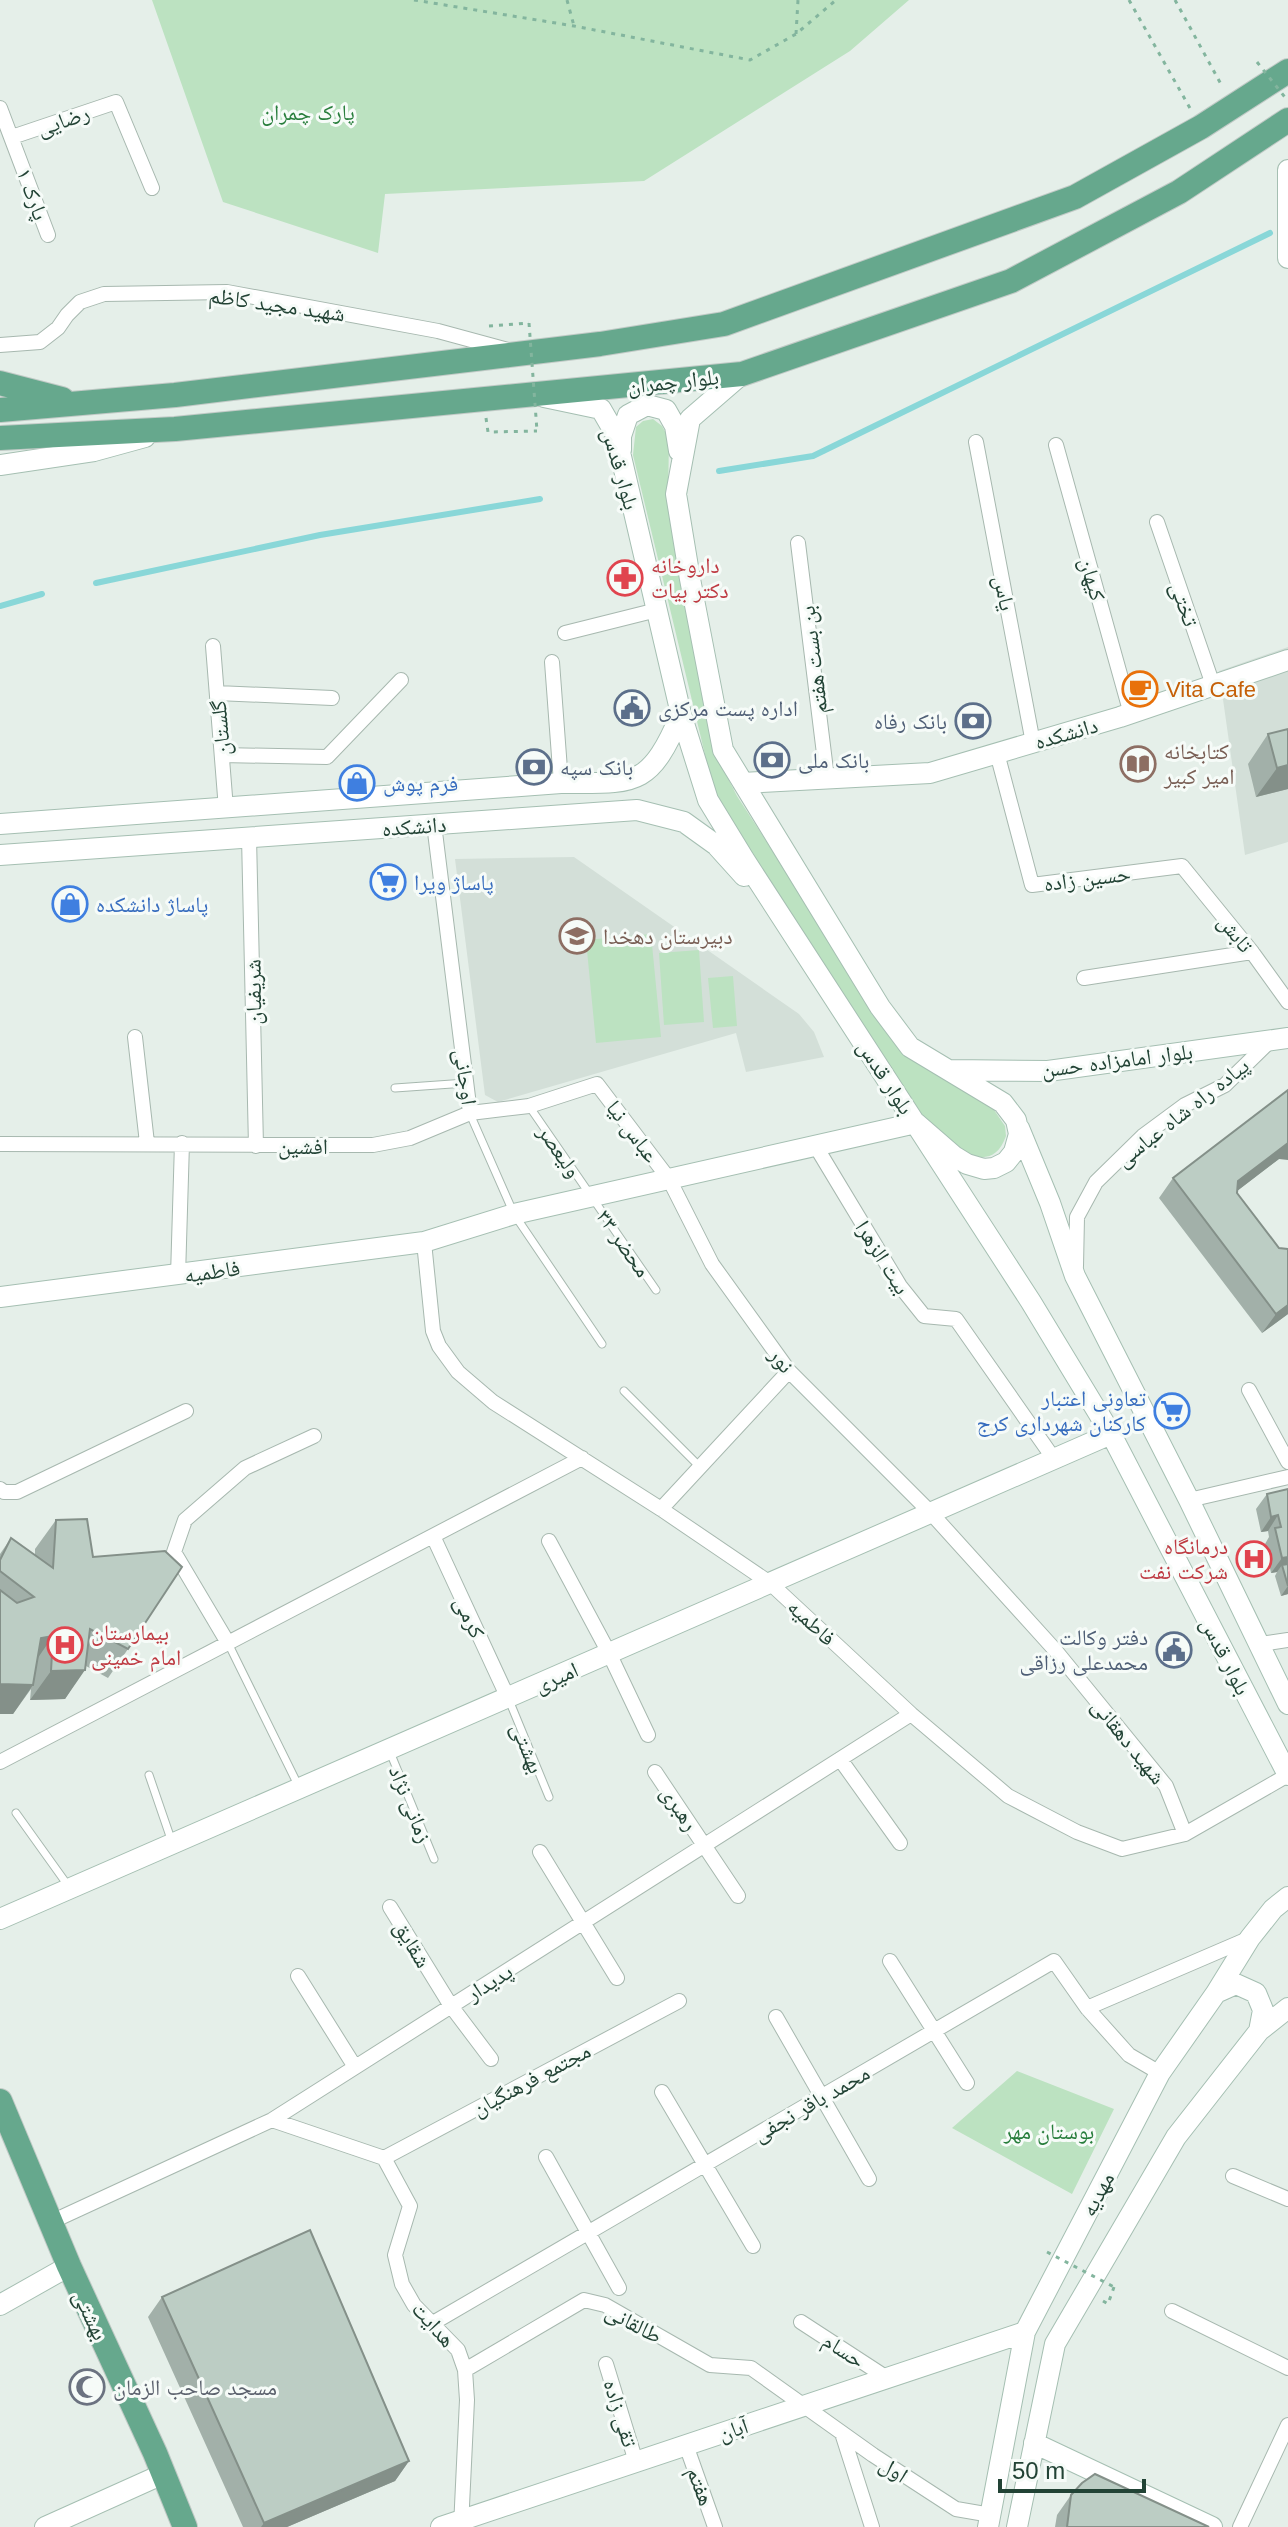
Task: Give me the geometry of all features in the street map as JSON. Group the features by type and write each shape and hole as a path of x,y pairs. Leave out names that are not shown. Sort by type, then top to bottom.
{"main road":[{"name":"بلوار چمران","path":"0,410 80,404 520,354 724,324 1075,197 1201,127 1288,71"},
{"name":"بلوار چمران","path":"0,438 175,429 742,374 1011,281 1179,192 1288,120"},
{"path":"1288,170 1288,258"},
{"name":"بلوار قدس","path":"742,374 690,419 676,494 723,750 880,1007 910,1047 945,1070 997,1097 1016,1120 1050,1203 1075,1276 1288,1704"},
{"path":"0,383 80,404"},
{"name":"بلوار قدس","path":"533,394 601,409 616,435 681,714 708,800 1111,1434 1288,1775"},
{"path":"621,458 621,436 628,415 647,405 666,410 675,426 680,462"},
{"path":"0,465 94,451 175,429"},
{"name":"دانشکده","path":"743,783 930,773 1131,714 1288,660"},
{"name":"دانشکده","path":"0,824 561,783 612,783 643,775 665,751 681,714"},
{"name":"دانشکده","path":"0,855 637,810 684,822 716,845 785,921"},
{"name":"بلوار امامزاده حسن","path":"945,1070 1048,1071 1280,1039"},
{"path":"916,1123 954,1156 984,1169 1006,1162 1014,1152 1019,1134 1016,1120"},
{"name":"فاطمیه","path":"0,1297 424,1242 514,1214 916,1123"},
{"name":"امیری","path":"0,1919 1111,1434"},
{"name":"مهدیه","path":"990,2521 1025,2332 1160,2073 1250,1938 1280,1903 1288,1880"},
{"path":"1216,1993 1236,1984 1256,1993 1263,2010 1277,2019"},
{"name":"مهدیه","path":"1017,2527 1055,2344 1176,2137 1277,2019"},
{"name":"بهشتی","path":"1,2108 185,2527"},
{"path":"0,2305 69,2266"},
{"name":"آبان","path":"454,2525 1025,2332"},
{"path":"1034,2443 1212,2527"},
{"path":"45,2527 163,2474"}],"street":[{"name":"رضایی","path":"12,137 116,102 152,188"},
{"name":"پارک ۱","path":"0,108 48,235"},
{"name":"شهید مجید کاظم","path":"0,345 40,342 58,328 80,302 104,294 227,292 438,331 520,354"},
{"name":"یاس","path":"976,442 1033,743"},
{"name":"کیهان","path":"1056,445 1131,714"},
{"name":"تختی","path":"1157,522 1213,685"},
{"name":"بن بست هفتم","path":"798,543 827,778"},
{"path":"565,633 657,610"},
{"name":"گلستان","path":"213,646 226,809"},
{"path":"552,662 561,783"},
{"path":"222,755 327,757 401,680"},
{"path":"217,693 332,698"},
{"name":"حسین زاده","path":"997,753 1032,885 1182,866"},
{"name":"اوجانی","path":"434,824 470,1113"},
{"name":"شریفیان","path":"249,837 256,1146"},
{"name":"تابش","path":"1182,866 1288,1002"},
{"path":"1084,978 1252,952"},
{"path":"135,1037 147,1143"},
{"name":"پیاده راه شاه عباسی","path":"1075,1276 1077,1217 1096,1182 1143,1136 1185,1105 1225,1085 1280,1039"},
{"name":"افشین","path":"0,1144 373,1145 410,1138 470,1113 529,1106 597,1084"},
{"name":"عباس نیا","path":"597,1084 669,1179"},
{"path":"178,1276 182,1143"},
{"name":"بیت الزهرا","path":"815,1145 900,1286 924,1316 956,1319 1054,1459"},
{"name":"نور","path":"669,1179 712,1264 789,1371 931,1513"},
{"name":"فاطمیه","path":"424,1242 433,1331 439,1346 453,1365 493,1402 770,1583 911,1714 1008,1796 1077,1832 1122,1849 1185,1834 1288,1775"},
{"path":"661,1509 789,1371"},
{"path":"1249,1390 1288,1462"},
{"path":"0,1489 17,1492 186,1411"},
{"path":"228,1643 174,1552 185,1520 245,1468 314,1436"},
{"path":"0,1762 582,1458"},
{"path":"1189,1500 1288,1477"},
{"name":"شهید دهقانی","path":"931,1513 1055,1650 1166,1786 1185,1834"},
{"name":"کرمی","path":"433,1536 508,1698"},
{"path":"549,1541 609,1653 648,1735"},
{"path":"1260,1644 1288,1640"},
{"name":"پدیدار","path":"51,2222 272,2120 911,1714"},
{"path":"840,1759 900,1843"},
{"name":"رهبری","path":"655,1772 738,1896"},
{"path":"540,1852 617,1978"},
{"name":"شقایق","path":"390,1907 451,2006 491,2059"},
{"path":"1087,2008 1250,1938"},
{"path":"890,1961 967,2083"},
{"name":"محمد باقر نجفی","path":"433,2323 1054,1961 1087,2008 1129,2055 1160,2073"},
{"path":"298,1976 355,2067"},
{"name":"مجتمع فرهنگیان","path":"384,2158 679,2001"},
{"path":"776,2017 869,2179"},
{"path":"662,2092 753,2246"},
{"path":"272,2120 384,2158"},
{"path":"546,2157 619,2288"},
{"name":"هدایت","path":"384,2158 410,2206 395,2255 402,2284 414,2305 458,2350 465,2370 467,2400 454,2525"},
{"path":"1233,2176 1288,2199"},
{"name":"طالقانی","path":"465,2370 584,2300 605,2305 710,2365 751,2368 804,2406"},
{"path":"1172,2311 1288,2368"},
{"name":"حسام","path":"801,2322 887,2378"},
{"name":"تقی زاده","path":"606,2364 636,2462"},
{"name":"اول","path":"804,2406 956,2509 990,2521"},
{"path":"1240,2527 1288,2425"},
{"path":"842,2433 872,2527"},
{"name":"هفتم","path":"686,2445 715,2527"}],"lane":[{"path":"395,1088 466,1083"},
{"name":"ولیعصر","path":"529,1106 591,1197"},
{"name":"اوجانی","path":"470,1113 514,1214 602,1344"},
{"name":"محضر ۳۳","path":"591,1197 656,1290"},
{"path":"624,1391 700,1467"},
{"path":"228,1643 299,1789"},
{"name":"بهشتی","path":"508,1698 549,1797"},
{"name":"زمانی نژاد","path":"389,1750 434,1859"},
{"path":"149,1775 173,1844"},
{"path":"16,1813 71,1889"}],"path":[{"path":"414,0 574,26 750,60 796,34 836,0"},
{"path":"567,0 574,26"},
{"path":"796,34 798,0"},
{"path":"1129,0 1201,127"},
{"path":"1175,0 1234,107"},
{"path":"1257,62 1288,101"},
{"path":"488,432 537,431 529,323"},
{"path":"1047,2252 1114,2287 1108,2304"}],"shaded area":[{"path":"1288,647 1288,842 1245,855 1219,671"},
{"name":"دبیرستان دهخدا","path":"574,857 799,1014 814,1032 824,1057 746,1072 736,1033 498,1102 485,1095 455,859"}],"green space":[{"name":"پارک چمران","path":"152,0 909,0 850,51 644,181 385,194 378,253 223,202"},
{"path":"653,419 662,426 669,439 668,499 715,753 737,796 888,1030 992,1107 1005,1126 1006,1136 997,1152 984,1157 970,1155 940,1134 905,1098 714,792 633,455 636,427 643,421"},
{"path":"651,934 661,1037 596,1043 586,940"},
{"path":"699,950 704,1022 664,1025 659,953"},
{"path":"733,976 737,1026 713,1028 708,978"},
{"name":"بوستان مهر","path":"1017,2071 1114,2109 1072,2194 952,2128"}],"building":[{"path":"1288,729 1288,765 1277,768 1268,734"},
{"path":"1288,1090 1288,1143 1238,1181 1237,1193 1279,1248 1288,1249 1288,1305 1276,1314 1173,1178"},
{"path":"1288,1489 1288,1557 1282,1558 1275,1528 1281,1527 1278,1515 1271,1517 1267,1494"},
{"name":"بیمارستان امام خمینی","path":"87,1519 93,1557 165,1551 182,1567 128,1649 90,1629 85,1670 51,1671 53,1636 41,1638 33,1685 0,1684 0,1590 17,1603 34,1597 0,1571 0,1560 11,1538 53,1568 56,1520"},
{"path":"1288,1564 1288,1586 1282,1565"},
{"path":"310,2230 409,2461 264,2523 162,2297"},
{"path":"1095,2474 1209,2527 1067,2527 1071,2495"}],"waterway":[{"path":"719,471 813,456 1270,233"},
{"path":"96,583 320,535 540,499"},
{"path":"0,606 42,594"}],"place":[{"name":"داروخانه دکتر بیات","path":"625,578"},
{"name":"Vita Cafe","path":"1140,689"},
{"name":"اداره پست مرکزی","path":"632,708"},
{"name":"بانک رفاه","path":"973,721"},
{"name":"بانک ملی","path":"772,760"},
{"name":"کتابخانه امیر کبیر","path":"1138,764"},
{"name":"بانک سپه","path":"534,767"},
{"name":"فرم پوش","path":"357,783"},
{"name":"پاساژ ویرا","path":"388,882"},
{"name":"پاساژ دانشکده","path":"70,904"},
{"name":"دبیرستان دهخدا","path":"577,936"},
{"name":"تعاونی اعتبار کارکنان شهرداری کرج","path":"1172,1411"},
{"name":"درمانگاه شرکت نفت","path":"1254,1559"},
{"name":"بیمارستان امام خمینی","path":"65,1645"},
{"name":"دفتر وکالت محمدعلی رزاقی","path":"1174,1650"},
{"name":"مسجد صاحب الزمان","path":"87,2387"}]}
